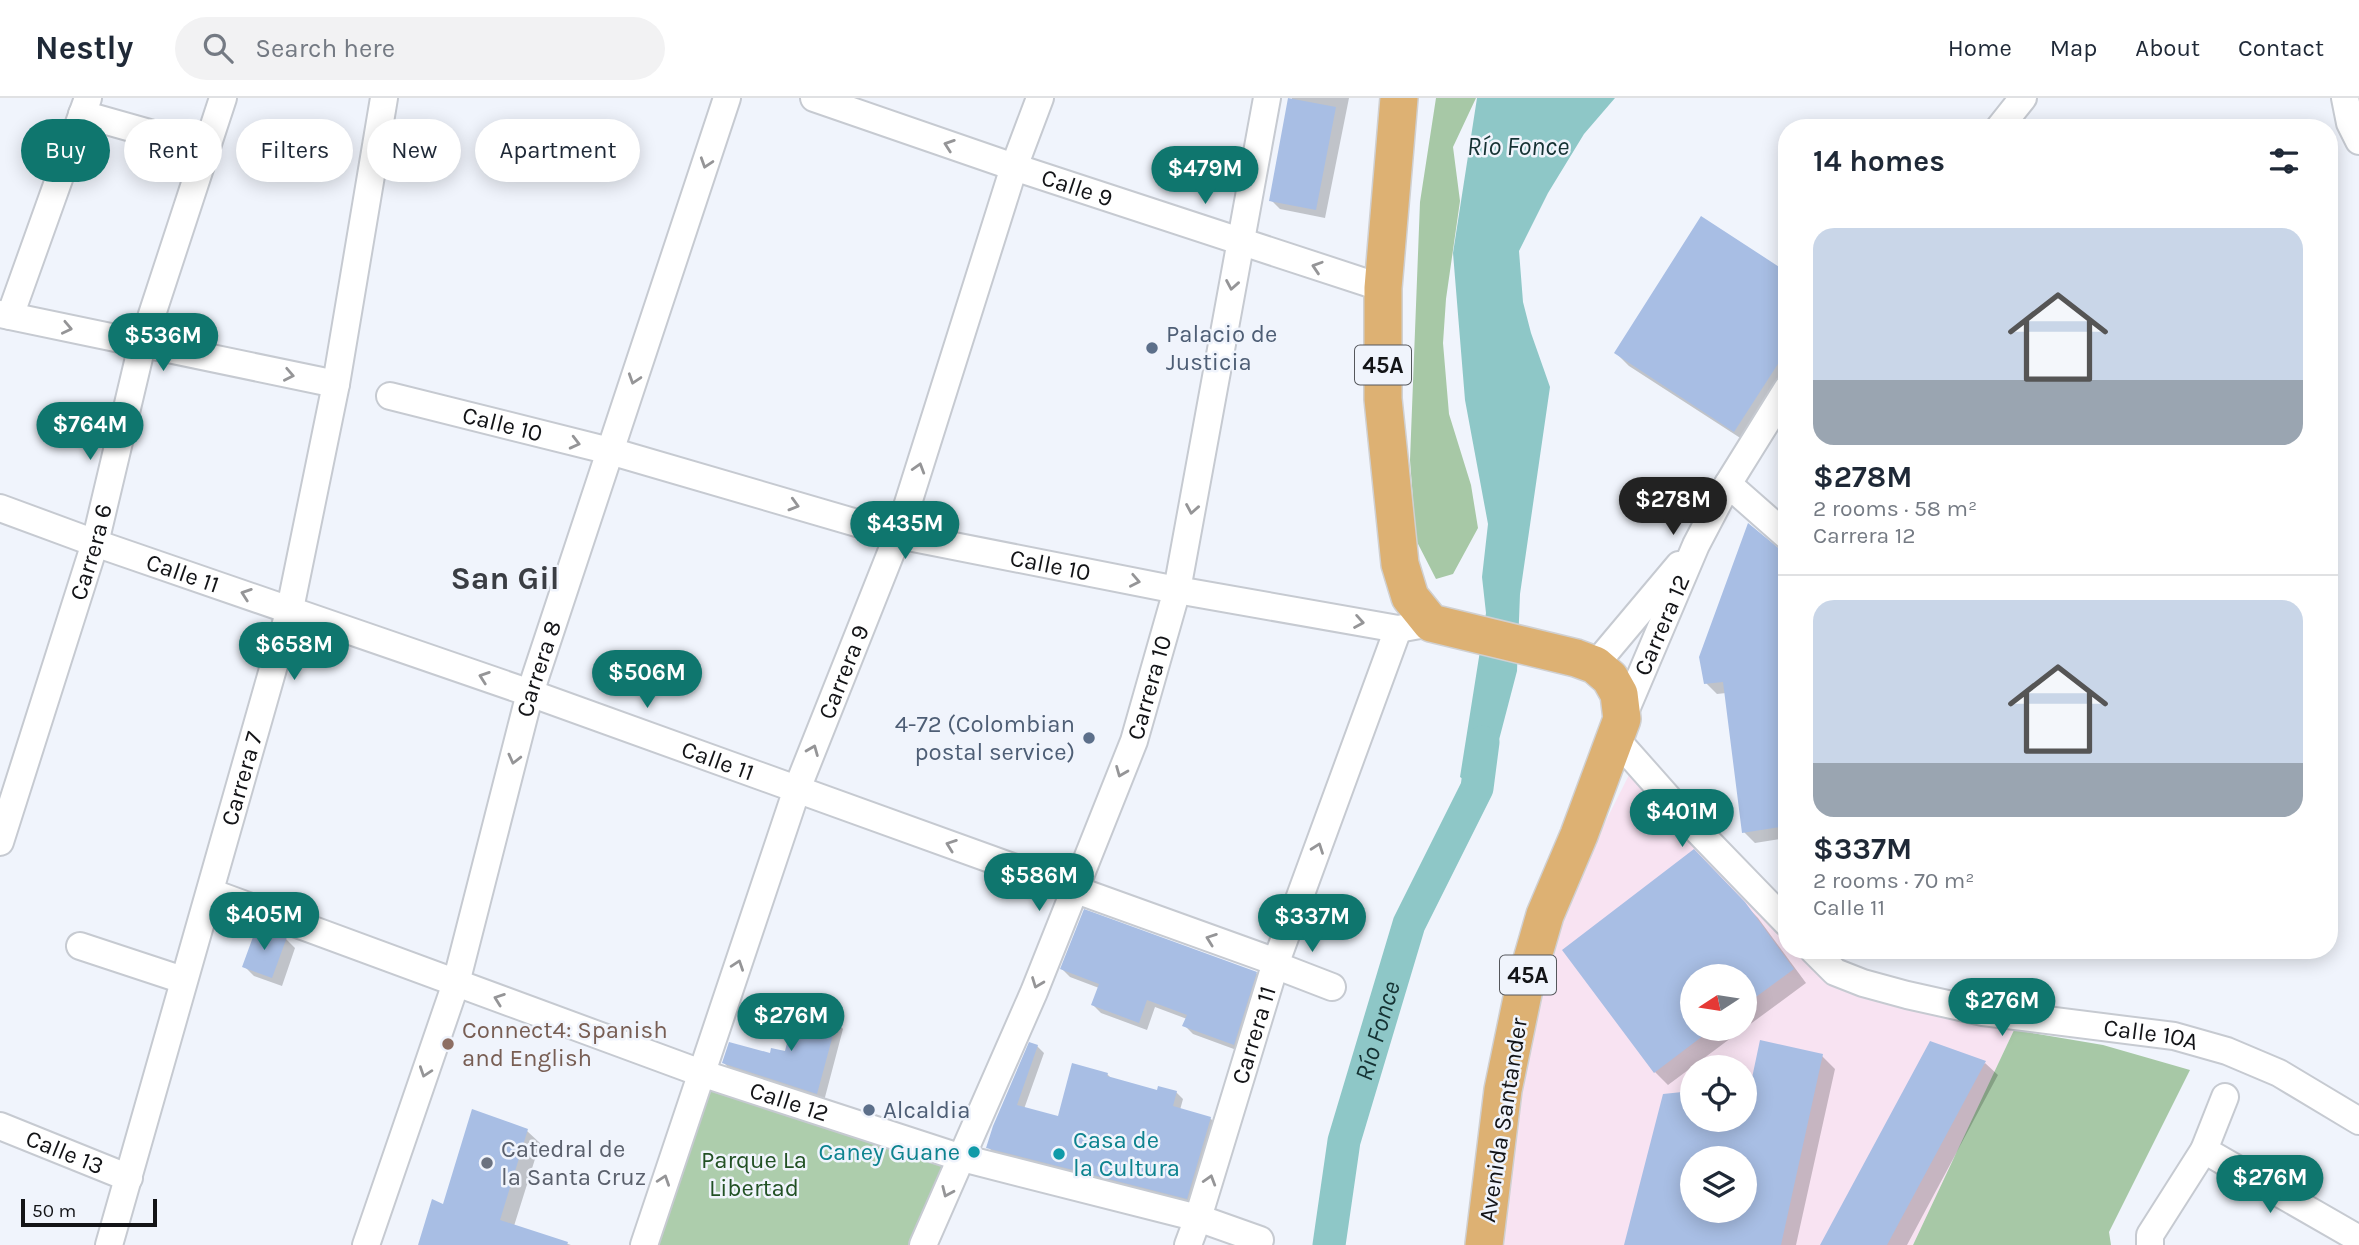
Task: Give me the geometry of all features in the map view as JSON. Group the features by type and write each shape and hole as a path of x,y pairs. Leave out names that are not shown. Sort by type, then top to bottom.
{"highway":[{"name":"45A","path":"1399,98 1382,288 1383,399 1400,564 1410,597 1428,627"},
{"path":"1428,627 1585,662 1609,678 1619,694 1619,729"},
{"name":"Avenida Santander","path":"1484,1245 1503,1090 1525,984 1545,915 1619,729"}],"street":[{"name":"Carrera 6","path":"216,119 223,98"},
{"name":"Carrera 7","path":"109,1245 290,609 336,384 384,98"},
{"name":"Carrera 8","path":"366,1245 456,983 530,693 727,98"},
{"name":"Calle 9","path":"814,98 1382,288"},
{"name":"Carrera 9","path":"643,1245 797,789 898,535 1014,167 1040,98"},
{"name":"Carrera 10","path":"923,1245 1034,992 1134,741 1177,590 1267,98"},
{"path":"2006,119 2023,98"},
{"path":"2344,98 2350,123 2359,141"},
{"path":"124,120 85,106 5,315 336,384"},
{"name":"Carrera 6","path":"1,833 95,543 142,345 195,182"},
{"name":"Calle 10","path":"390,396 610,451 898,535 1177,590 1428,627"},
{"name":"Carrera 12","path":"1619,729 1696,545 1728,484 1778,404"},
{"path":"1728,484 1778,528"},
{"name":"Calle 11","path":"0,508 797,789 1275,963 1332,987"},
{"path":"1585,662 1696,545"},
{"name":"Carrera 11","path":"1188,1245 1275,963 1428,627"},
{"path":"1619,729 1694,827 1778,914"},
{"name":"Calle 12","path":"210,892 701,1073 962,1158 1198,1218 1260,1240"},
{"path":"79,946 183,979"},
{"name":"Calle 10A","path":"1841,961 1863,984 1983,1012 2174,1036 2227,1051 2279,1073 2359,1121"},
{"path":"2150,1245 2150,1235 2204,1150 2225,1097"},
{"name":"Calle 13","path":"0,1126 129,1178"},
{"path":"2204,1150 2359,1239"}],"shaded area":[{"path":"1633,767 1778,929 1778,959 1805,959 1827,984 1894,1006 2014,1030 1913,1245 1500,1245 1535,988 1571,890"}],"green space":[{"path":"1436,98 1476,98 1453,147 1460,201 1446,299 1443,343 1449,414 1471,485 1478,528 1453,574 1436,579 1416,540 1410,460 1420,202"},
{"path":"2014,1030 2103,1045 2190,1070 2109,1232 2111,1245 1913,1245"},
{"name":"Parque La Libertad","path":"705,1084 948,1163 912,1245 652,1245"}],"water":[{"name":"Río Fonce","path":"1477,98 1615,98 1584,134 1548,193 1519,251 1523,302 1550,387 1520,594 1517,671 1488,782 1477,788 1460,777 1486,613 1482,577 1488,524 1465,400 1453,253"}],"building":[{"path":"1288,98 1336,107 1316,210 1269,201"},
{"path":"1701,216 1778,266 1778,364 1734,432 1614,353"},
{"path":"1748,523 1778,548 1778,827 1742,833 1723,682 1704,684 1699,657"},
{"path":"1694,849 1745,902 1778,947 1778,959 1787,959 1794,969 1757,996 1757,964 1680,964 1680,1041 1696,1041 1654,1073 1562,950"},
{"path":"1084,909 1257,972 1234,1045 1182,1026 1187,1015 1147,1000 1139,1023 1091,1005 1099,984 1060,969"},
{"path":"257,926 287,937 272,978 242,967"},
{"path":"796,1006 837,1020 817,1094 722,1063 729,1042 770,1053 771,1048 785,1051"},
{"path":"1760,1040 1823,1054 1781,1245 1624,1245 1663,1094 1680,1092 1680,1132 1757,1132 1757,1055"},
{"path":"1930,1041 1986,1061 1887,1245 1820,1245"},
{"path":"1029,1042 1038,1045 1017,1105 1058,1116 1072,1063 1157,1090 1158,1086 1177,1091 1173,1106 1211,1117 1187,1199 986,1148"},
{"name":"Catedral de la Santa Cruz","path":"472,1109 528,1129 500,1220 568,1242 567,1245 418,1245 432,1199 443,1204"}],"waterway":[{"name":"Río Fonce","path":"1329,1245 1344,1141 1409,924 1477,788 1483,742"}],"place":[{"name":"Palacio de Justicia","path":"1152,348"},
{"name":"4-72 (Colombian postal service)","path":"1089,738"},
{"name":"Connect4: Spanish and English","path":"448,1044"},
{"name":"Alcaldia","path":"869,1110"},
{"name":"Caney Guane","path":"974,1152"},
{"name":"Casa de la Cultura","path":"1059,1154"},
{"name":"Catedral de la Santa Cruz","path":"487,1163"}],"district":[{"name":"San Gil","path":"505,578"}]}
